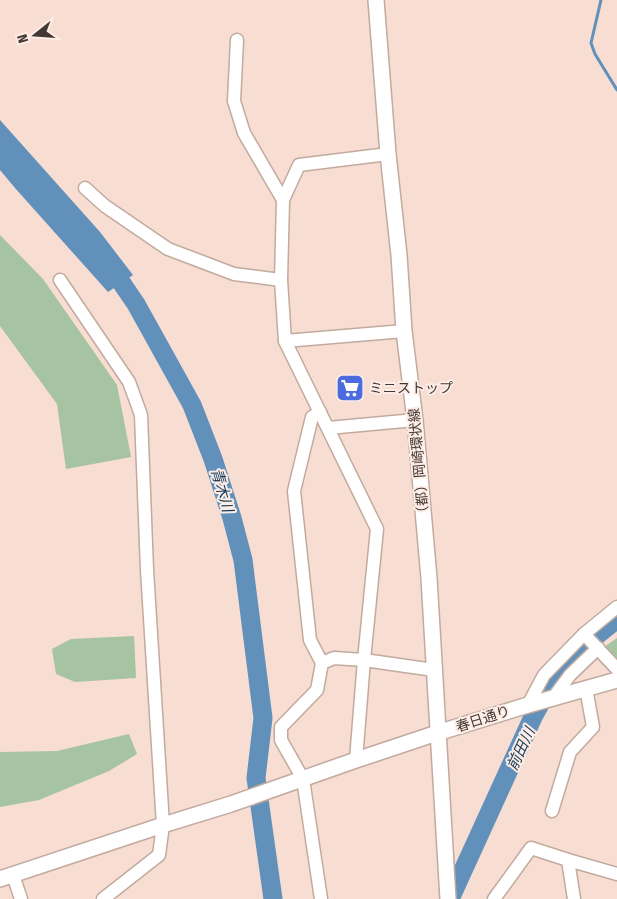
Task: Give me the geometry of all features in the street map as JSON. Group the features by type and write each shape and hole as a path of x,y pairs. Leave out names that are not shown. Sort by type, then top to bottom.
{"street":[{"name":"（都）岡崎環状線","path":"376,0 388,154 400,255 404,330 415,420 429,578 448,899"},
{"path":"237,40 234,101 244,133 283,200"},
{"path":"356,760 376,529 285,341 281,280 283,200 299,165 388,154"},
{"path":"85,188 105,206 168,249 234,274 281,280"},
{"path":"60,280 129,382 141,415 147,570 163,825 159,855 103,899"},
{"path":"285,341 404,330"},
{"path":"320,412 312,417 294,491 310,640 322,663 317,690 281,727 281,740 302,780 321,899"},
{"path":"328,428 415,420"},
{"path":"528,705 544,675 584,634 617,607"},
{"path":"584,634 617,668"},
{"path":"553,698 570,675 598,648"},
{"path":"322,663 334,658 364,660 434,670"},
{"path":"553,698 617,680"},
{"path":"552,810 570,752 593,727 586,688"},
{"name":"春日通り","path":"6,877 231,804 438,733 553,698"},
{"path":"494,899 531,848 617,874"},
{"path":"568,860 574,899"},
{"path":"6,877 21,899"}],"green space":[{"path":"0,235 43,279 117,385 131,457 66,469 57,404 0,326"},
{"path":"134,636 136,678 75,682 56,674 52,649 71,639"},
{"path":"617,638 617,660 604,647"},
{"path":"129,734 137,754 109,771 39,800 0,807 0,752 57,751"}],"water":[{"path":"0,120 100,232 133,275 108,292 15,188 0,170"}],"waterway":[{"path":"601,0 591,43 595,54 617,90"},
{"name":"青木川","path":"108,263 136,304 192,405 213,459 243,560 263,718 256,778 273,899"},
{"name":"前田川","path":"450,899 533,717 554,679 597,635 617,619"}],"place":[{"name":"ミニストップ","path":"350,388"}]}
